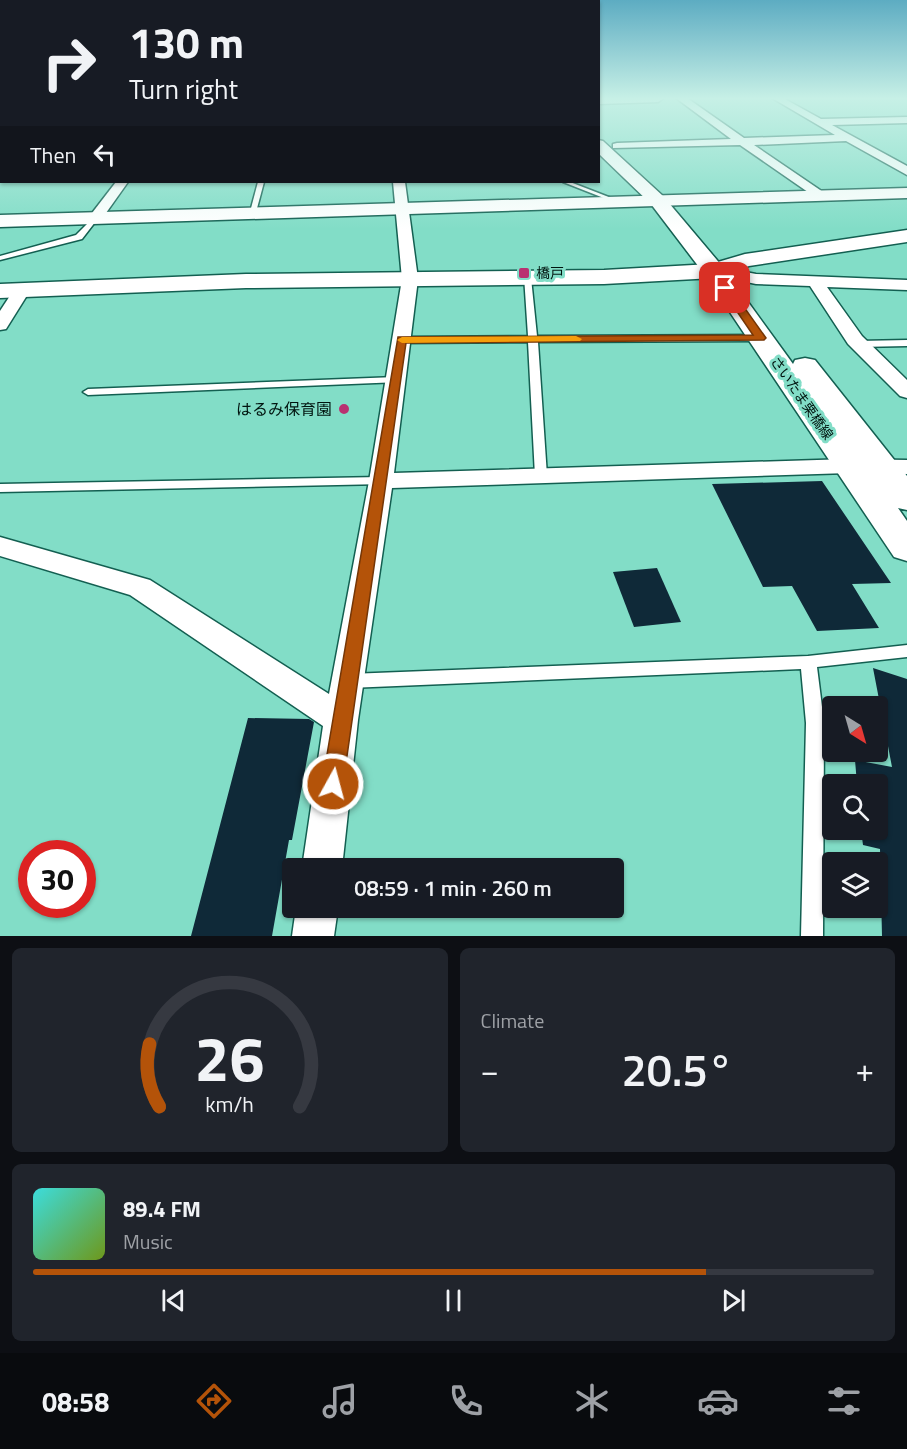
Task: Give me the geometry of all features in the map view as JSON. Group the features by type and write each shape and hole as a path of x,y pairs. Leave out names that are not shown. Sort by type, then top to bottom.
{"street":[{"path":"742,142 818,195"},
{"path":"603,143 750,142"},
{"path":"854,142 907,171"},
{"name":"さいたま栗橋線","path":"603,143 665,200 726,270 895,468 907,499"},
{"path":"873,153 896,152"},
{"path":"96,217 121,183"},
{"path":"323,858 341,720 381,481 410,279 399,183"},
{"path":"0,221 402,207 907,194"},
{"path":"0,291 159,283 604,278 726,270 769,256 907,236"},
{"path":"726,270 756,279 907,285"},
{"name":"さいたま栗橋線","path":"726,270 760,338 907,548"},
{"path":"815,280 859,344 907,392"},
{"path":"0,325 23,289"},
{"path":"381,481 849,466 895,468"},
{"path":"0,546 140,587 341,720"},
{"path":"313,936 316,918"}],"lane":[{"path":"253,212 261,183"},
{"path":"569,183 616,201"},
{"path":"0,258 80,237 96,217"},
{"path":"527,278 541,476"},
{"path":"402,340 760,338"},
{"path":"859,344 907,343"},
{"path":"88,392 396,380"},
{"path":"0,488 381,481"},
{"path":"349,681 808,662 907,651"},
{"path":"808,662 815,723 812,936"}],"building":[{"path":"822,481 891,583 852,584 879,628 817,631 792,586 763,587 712,484"},
{"path":"657,568 681,622 634,627 613,572"},
{"path":"873,668 907,679 907,936 882,936 882,918 888,918 888,852 880,852 880,849 863,845 862,840 888,840 888,774 856,774 855,762 892,767 888,746 888,696 878,696"},
{"path":"248,718 309,719 314,722 292,840 289,840 286,858 282,858 282,880 272,936 191,936"}],"slow traffic":[{"path":"402,340 576,339"}],"place":[{"name":"橋戸","path":"524,273"},
{"name":"はるみ保育園","path":"344,409"}],"route":[{"path":"333,784 341,720 402,340 760,338 725,288"}]}
